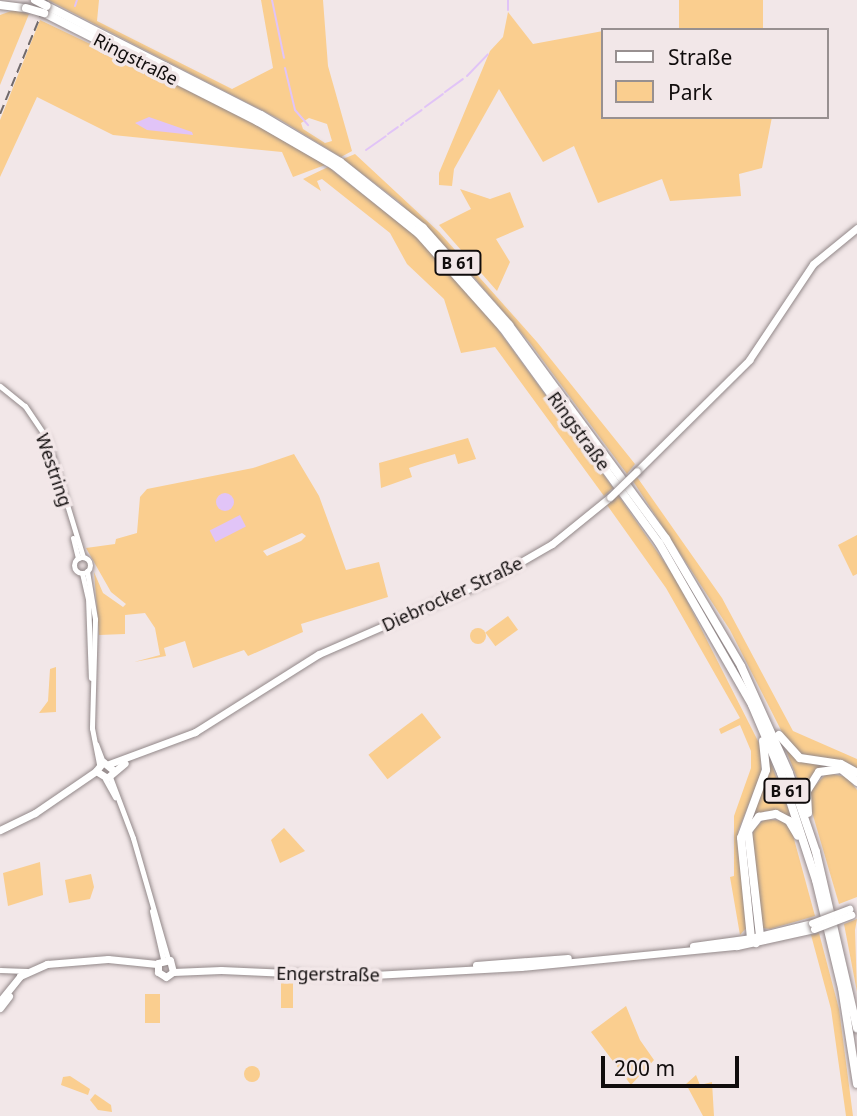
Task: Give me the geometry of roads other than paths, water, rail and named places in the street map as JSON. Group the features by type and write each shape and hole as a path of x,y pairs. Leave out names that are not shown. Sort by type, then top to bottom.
{"highway":[{"name":"Ringstraße","path":"19,0 33,3 334,162 424,228 517,335 666,539 724,633 762,707 809,830 836,923 857,1028"},
{"name":"B 61","path":"0,5 33,3"},
{"name":"Ringstraße","path":"334,162 419,234 502,327 659,543 752,705 781,773 816,880 842,988 857,1084"},
{"path":"752,705 767,764 741,838 756,939"},
{"path":"762,707 794,755 841,764 857,773"},
{"path":"809,830 806,801 813,777 834,768 848,772 857,782"},
{"path":"756,939 747,846 755,821 770,814 789,821 816,880"}],"main road":[{"name":"Diebrocker Straße","path":"0,830 104,770 204,728 319,654 513,568 552,544 610,497 749,360 813,264 857,228"},
{"name":"Engerstraße","path":"161,963 163,976 174,970 355,976 448,970 511,961 583,959 686,949 756,939 813,926 854,910"},
{"path":"0,1001 30,972 53,963 161,963 174,970"},
{"path":"0,1008 30,972"}],"street":[{"name":"Westring","path":"0,386 24,406 41,429 55,460 80,557"},
{"path":"85,572 74,567 80,557 90,562 85,572 93,738 120,805 150,899 161,963"},
{"path":"1,970 30,972"}],"waterway":[{"path":"75,6 77,0"},
{"path":"272,0 284,58"},
{"path":"508,0 508,10"},
{"path":"467,76 488,54"},
{"path":"285,68 295,110 308,125"},
{"path":"445,92 463,79"},
{"path":"425,107 443,94"},
{"path":"406,121 422,110"},
{"path":"388,134 398,127"},
{"path":"366,150 386,136"}],"railway":[{"path":"0,114 47,0"}]}
